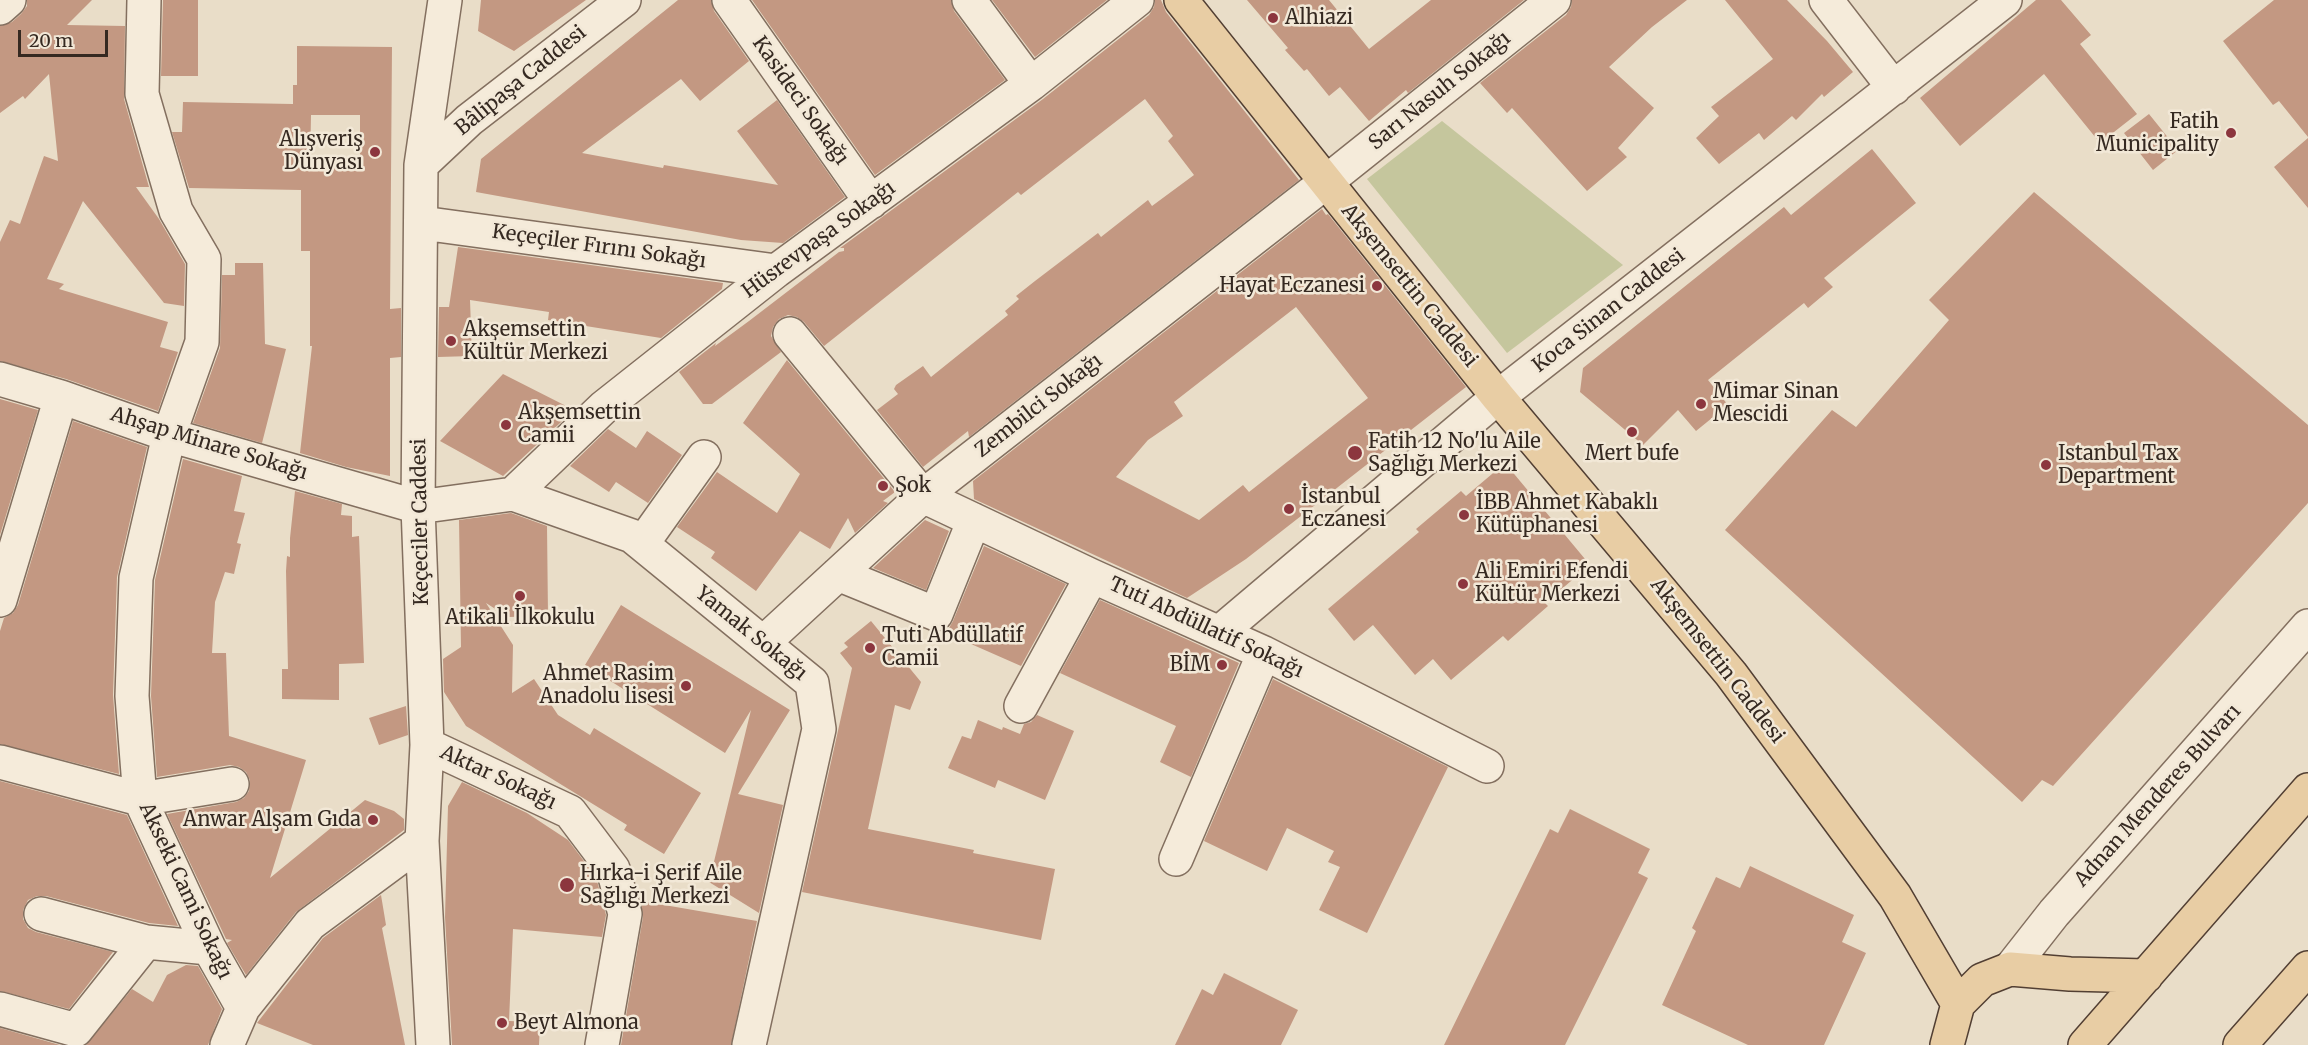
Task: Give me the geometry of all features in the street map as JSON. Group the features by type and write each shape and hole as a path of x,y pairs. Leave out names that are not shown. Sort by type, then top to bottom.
{"main road":[{"name":"Akşemsettin Caddesi","path":"1182,0 1498,397 1731,674 1895,896 1958,1004"},
{"path":"2085,1045 2308,790"},
{"path":"2240,1045 2308,968"},
{"path":"1947,1045 1958,1004 1982,980 2010,969 2146,976"}],"street":[{"path":"0,8 9,0"},
{"name":"Akseki Cami Sokağı","path":"144,0 142,94 176,211 204,259 202,342 169,435 136,578 132,696 140,800 209,948 243,1008"},
{"name":"Keçeciler Caddesi","path":"433,1045 422,841 427,745 418,507 421,165 444,0"},
{"name":"Bâlipaşa Caddesi","path":"421,165 469,120 624,0"},
{"name":"Kasideci Sokağı","path":"729,0 871,202"},
{"path":"969,0 1031,84"},
{"name":"Hüsrevpaşa Sokağı","path":"513,494 603,406 776,271 1031,84 1137,0"},
{"name":"Sarı Nasuh Sokağı","path":"1326,182 1554,0"},
{"path":"1826,0 1894,88"},
{"name":"Koca Sinan Caddesi","path":"1220,632 1498,397 2006,0"},
{"name":"Zembilci Sokağı","path":"763,643 923,496 1326,182"},
{"name":"Keçeçiler Fırını Sokağı","path":"422,224 776,271"},
{"path":"790,334 923,496"},
{"name":"Ahşap Minare Sokağı","path":"0,379 61,397 169,435 418,507"},
{"path":"0,600 6,565 61,397"},
{"path":"642,544 704,457"},
{"name":"Yamak Sokağı","path":"418,507 513,494 632,536 812,683 819,729 749,1045"},
{"name":"Tuti Abdüllatif Sokağı","path":"923,496 1092,576 1264,653 1487,766"},
{"path":"838,574 936,614 974,520"},
{"path":"1022,706 1092,576"},
{"name":"Adnan Menderes Bulvarı","path":"2010,969 2054,913 2308,626"},
{"path":"1176,859 1264,653"},
{"name":"Aktar Sokağı","path":"427,745 570,812 613,869 625,914 602,1045"},
{"path":"0,762 140,800 232,784"},
{"path":"227,1045 243,1008 310,924 422,841"},
{"path":"41,914 146,942 209,948"},
{"path":"0,1009 76,1030 146,942"}],"green space":[{"path":"1442,121 1623,265 1507,353 1367,179"}],"building":[{"path":"27,0 92,0 67,25 125,26 124,99 149,187 136,187 159,219 185,264 184,306 164,303 83,201 47,279 64,284 59,289 168,322 160,347 178,352 158,411 66,379 0,361 0,242 10,220 20,224 44,156 58,161 49,74 25,99 23,96 0,113 0,26 12,22 21,14 27,6"},
{"path":"163,0 198,0 198,76 161,76"},
{"path":"481,0 586,0 514,51 478,31"},
{"path":"678,0 711,0 714,11 749,61 700,101 681,79 582,153 778,185 737,131 777,100 845,197 783,243 741,240 476,192 481,159"},
{"path":"752,0 951,0 954,11 1005,80 875,175"},
{"path":"992,0 1107,0 1035,57"},
{"path":"1155,0 1161,0 1166,12 1299,180 969,437 968,431 923,467 877,410 898,394 894,389 896,385 923,366 931,377 1008,315 1005,311 1019,299 1016,296 1035,281 1098,233 1101,237 1148,200 1152,206 1194,175 1168,141 1173,136 1145,99 1021,195 1018,192 824,346 797,317 788,315 779,319 773,327 771,336 781,352 712,404 703,404 679,372 839,252 844,251 844,248 840,248 1043,99 1149,15"},
{"path":"1247,0 1329,0 1369,49 1431,0 1524,0 1408,93 1406,90 1369,121 1340,87 1329,96 1307,69 1304,71 1285,50 1288,48"},
{"path":"1572,0 1687,0 1652,27 1609,67 1654,108 1618,148 1627,157 1587,191 1512,108 1507,113 1480,83 1566,15"},
{"path":"1725,0 1787,0 1853,72 1824,97 1822,94 1796,120 1792,116 1764,140 1759,133 1719,164 1696,138 1719,116 1711,107 1773,59"},
{"path":"2036,0 2061,0 2091,35 2080,44 2137,114 2100,143 2044,74 1960,146 1920,98"},
{"path":"2274,0 2308,0 2308,137 2279,101 2273,105 2223,41"},
{"path":"297,46 392,47 390,309 401,308 401,357 390,358 390,476 346,467 300,453 312,346 310,346 310,251 301,251 301,190 189,188 172,132 182,132 183,102 293,104 293,85 297,85","holes":["311,115 360,115 360,168 310,167"]},
{"path":"2149,114 2178,150 2153,170 2124,133"},
{"path":"2308,138 2308,208 2274,167"},
{"path":"1872,149 1916,203 1824,278 1833,287 1808,308 1804,303 1708,380 1728,405 1696,431 1678,410 1643,445 1580,392 1583,368 1784,207 1791,215"},
{"name":"Istanbul Tax Department","path":"2034,192 2308,425 2308,503 2053,786 2042,780 2022,802 1725,530 1832,410 1856,427 1949,320 1929,300"},
{"path":"1322,209 1466,387 1246,559 1187,598 974,499 973,481","holes":["1296,307 1368,398 1249,492 1243,485 1199,520 1116,477 1148,440 1183,416 1174,402"]},
{"path":"458,247 723,283 722,289 661,338 548,320 549,312 470,300 472,356 438,357 439,307 449,307"},
{"path":"235,263 263,263 265,344 286,349 262,443 193,423 220,348 222,275 235,275"},
{"path":"787,360 895,492 883,501 888,503 855,533 848,518 830,549 800,531 756,591 711,558 715,552 677,527 717,472 777,513 800,474 743,423"},
{"name":"Akşemsettin Camii","path":"503,374 574,410 503,476 440,441"},
{"path":"0,399 38,410 0,535"},
{"path":"73,421 147,447 117,577 113,695 119,774 0,744 0,631 4,618 13,613 18,605"},
{"path":"608,429 636,448 647,431 682,455 648,503 616,482 609,492 570,466"},
{"path":"183,459 242,476 234,511 245,513 237,543 241,544 234,574 225,572 215,602 212,653 226,653 229,736 306,760 270,878 365,800 394,811 404,819 404,830 296,912 246,975 227,943 232,940 226,939 167,814 236,802 244,798 249,791 250,780 246,772 230,765 157,777 151,696 155,580"},
{"name":"Ali Emiri Efendi Kültür Merkezi","path":"1505,463 1590,565 1545,603 1548,606 1508,641 1503,636 1451,680 1433,659 1415,675 1373,625 1354,641 1328,609 1419,532 1416,529 1461,491 1466,496"},
{"path":"295,491 342,504 341,515 352,516 352,537 359,536 364,663 339,664 339,700 282,699 282,669 288,669 286,571 287,556 290,557"},
{"path":"511,513 547,526 548,616 508,617 486,603 513,645 512,693 534,679 558,715 590,735 594,728 701,793 664,854 624,830 627,825 466,726 444,692 443,659 461,647 459,520"},
{"path":"925,520 949,531 926,590 873,568"},
{"path":"984,546 1066,584 1021,666 946,633"},
{"path":"1100,600 1239,663 1191,777 1160,762 1176,726 1060,673"},
{"path":"621,605 790,710 738,794 783,805 759,913 709,882 751,710 725,753 585,665"},
{"path":"871,621 921,682 910,710 895,705 868,829 1055,869 1041,940 802,892 852,668 840,653 848,647 844,643"},
{"path":"1273,679 1448,767 1367,933 1319,910 1340,867 1328,862 1334,851 1287,828 1267,871 1204,841"},
{"path":"406,706 408,735 379,745 369,718"},
{"path":"1037,715 1074,731 1045,800 998,780 995,788 948,768 962,736 971,739 978,720 1002,730 1003,727 1020,734 1024,724 1031,722"},
{"path":"0,781 127,815 178,926 149,923 46,896 37,896 28,900 23,910 23,919 28,928 113,952 69,1009 0,991"},
{"path":"462,782 527,813 568,840 596,877 606,915 602,937 513,929 509,1021 540,1022 539,1045 452,1045 445,917 448,806"},
{"path":"1570,809 1650,849 1638,873 1648,878 1565,1045 1444,1045 1550,829 1558,833"},
{"path":"1750,866 1854,915 1842,942 1866,953 1824,1045 1748,1045 1662,1005 1696,931 1692,928 1716,877 1740,888"},
{"path":"381,895 386,925 382,928 405,1045 313,1045 257,1023 323,938"},
{"path":"641,901 757,921 731,1045 621,1045 643,917"},
{"path":"186,965 198,966 222,1009 208,1045 86,1045 132,989 153,1002 167,975"},
{"path":"1224,973 1298,1010 1281,1045 1175,1045 1202,989 1213,995"},
{"path":"0,1028 60,1045 0,1045"}],"place":[{"name":"Alhiazi","path":"1273,18"},
{"name":"Fatih Municipality","path":"2231,133"},
{"name":"Alışveriş Dünyası","path":"375,152"},
{"name":"Hayat Eczanesi","path":"1377,286"},
{"name":"Akşemsettin Kültür Merkezi","path":"451,341"},
{"name":"Mimar Sinan Mescidi","path":"1701,404"},
{"name":"Akşemsettin Camii","path":"506,425"},
{"name":"Mert bufe","path":"1632,432"},
{"name":"Fatih 12 No'lu Aile Sağlığı Merkezi","path":"1355,453"},
{"name":"Istanbul Tax Department","path":"2046,465"},
{"name":"Şok","path":"883,486"},
{"name":"İstanbul Eczanesi","path":"1289,509"},
{"name":"İBB Ahmet Kabaklı Kütüphanesi","path":"1464,515"},
{"name":"Ali Emiri Efendi Kültür Merkezi","path":"1463,584"},
{"name":"Atikali İlkokulu","path":"520,596"},
{"name":"Tuti Abdüllatif Camii","path":"870,648"},
{"name":"BİM","path":"1222,665"},
{"name":"Ahmet Rasim Anadolu lisesi","path":"686,686"},
{"name":"Anwar Alşam Gıda","path":"373,820"},
{"name":"Hırka-i Şerif Aile Sağlığı Merkezi","path":"567,885"},
{"name":"Beyt Almona","path":"502,1023"}]}
